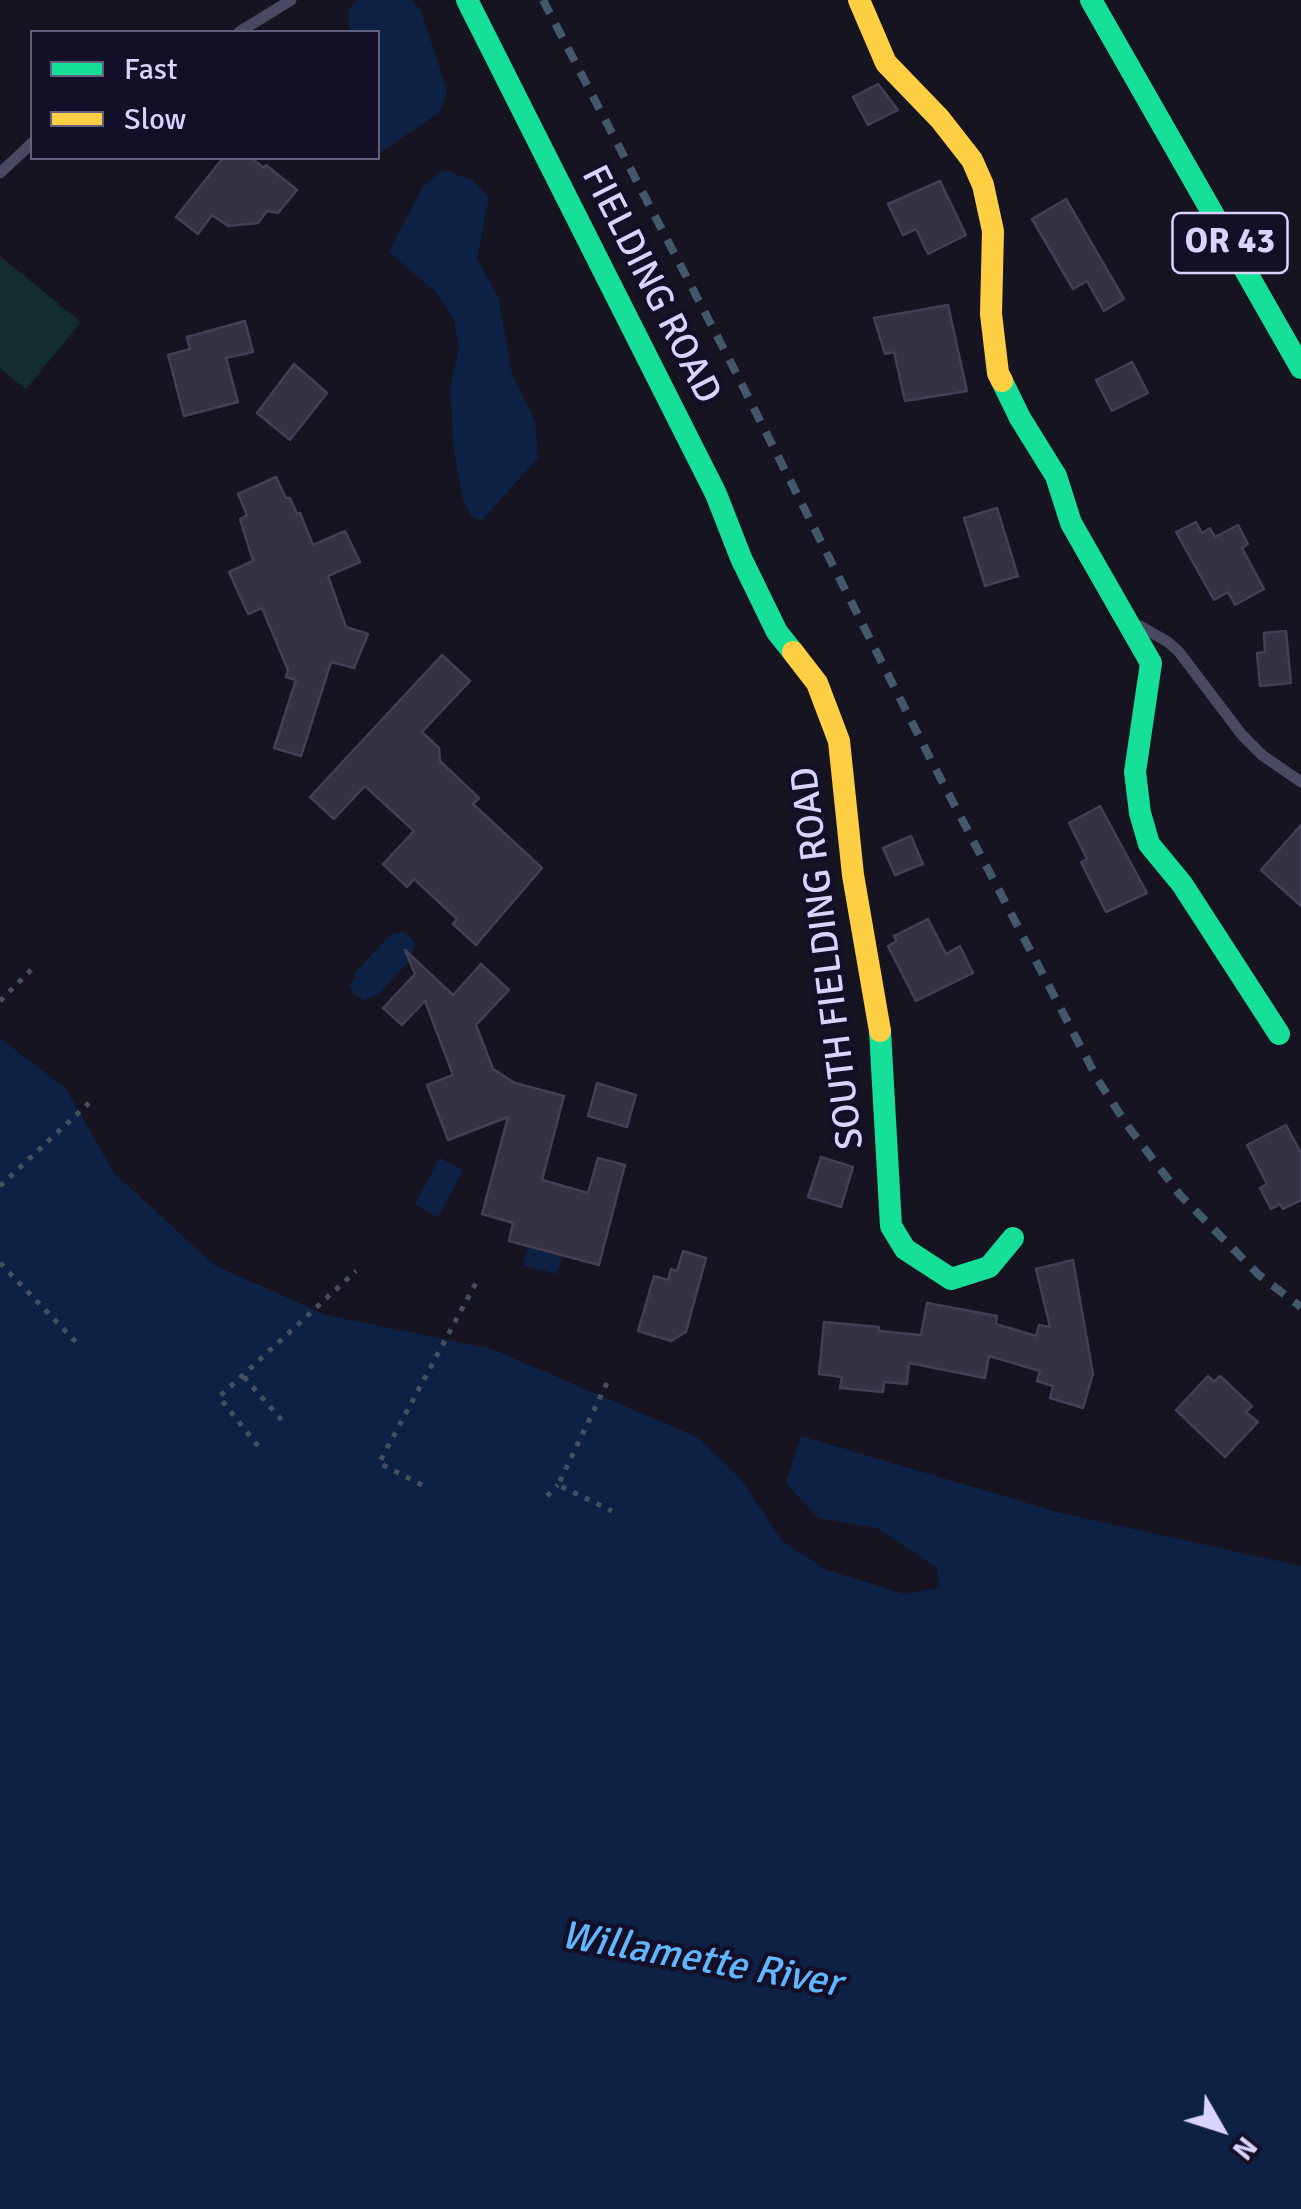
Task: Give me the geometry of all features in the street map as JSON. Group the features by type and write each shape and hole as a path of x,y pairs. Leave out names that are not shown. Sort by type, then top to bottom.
{"street":[{"name":"FIELDING ROAD","path":"467,0 716,494 763,604"},
{"path":"859,0 886,62 972,160 983,186 993,231 991,324 998,374 1056,476 1071,523 1151,663 1135,772 1140,813 1150,844 1182,884 1278,1034"},
{"name":"OR 43","path":"1091,0 1301,368"},
{"name":"SOUTH FIELDING ROAD","path":"763,604 777,632 817,684 839,741 853,876 883,1050 891,1226 905,1249 952,1279 989,1267 1013,1238"}],"lane":[{"path":"243,30 292,0"},
{"path":"0,173 30,145"},
{"path":"1126,620 1150,630 1180,652 1242,735 1262,755 1301,782"}],"path":[{"path":"0,1000 36,965"},
{"path":"0,1186 88,1103"},
{"path":"0,1264 76,1343"},
{"path":"258,1446 220,1397 356,1270"},
{"path":"422,1485 380,1463 478,1279"},
{"path":"244,1377 286,1426"},
{"path":"547,1496 558,1485 607,1383"},
{"path":"558,1485 612,1510"}],"green space":[{"path":"0,256 81,322 26,389 0,368"}],"water":[{"path":"357,0 412,0 421,11 447,91 440,112 380,153 380,30 350,30 348,11"},
{"path":"444,170 472,180 489,197 477,259 499,299 512,375 535,421 538,458 482,520 472,517 463,500 454,451 450,387 459,349 454,320 437,293 389,252 423,186"},
{"path":"403,932 415,942 410,960 378,995 364,1000 355,995 349,985 356,977 354,974 390,935"},
{"name":"Willamette River","path":"0,1038 66,1089 114,1173 214,1265 326,1315 492,1349 697,1437 741,1479 782,1541 827,1570 905,1594 939,1588 937,1568 877,1528 818,1518 786,1483 801,1436 1061,1513 1301,1566 1301,2209 0,2209"},
{"path":"440,1158 463,1170 438,1217 415,1204"},
{"path":"529,1244 563,1253 557,1274 523,1265"}],"building":[{"path":"878,84 898,110 868,125 853,97"},
{"path":"221,160 254,160 297,190 278,213 267,211 258,223 228,226 212,215 198,234 176,217"},
{"path":"940,181 966,235 928,254 916,229 903,235 888,204"},
{"path":"1066,199 1124,299 1104,311 1087,281 1073,289 1032,219"},
{"path":"948,305 967,391 905,401 894,352 885,354 874,318"},
{"path":"245,321 253,352 226,358 238,402 184,416 168,355 190,349 187,337"},
{"path":"1132,362 1148,393 1112,411 1096,380"},
{"path":"294,364 327,393 290,440 257,413"},
{"path":"276,477 286,498 300,513 313,545 345,531 360,562 328,576 346,627 368,634 354,668 331,662 301,756 274,748 296,680 286,677 288,670 262,608 248,614 229,572 253,561 240,519 247,515 238,494"},
{"path":"997,508 1018,576 985,586 964,518"},
{"path":"1196,522 1202,533 1210,528 1215,537 1238,525 1248,544 1242,548 1264,589 1235,605 1228,592 1214,600 1176,532"},
{"path":"1286,631 1291,683 1260,686 1257,653 1265,652 1264,633"},
{"path":"442,655 470,681 422,732 439,748 440,761 479,798 473,804 542,868 476,945 453,924 457,919 414,879 407,887 383,864 414,831 365,786 334,819 310,797"},
{"path":"1100,806 1147,893 1106,912 1081,862 1087,859 1069,823"},
{"path":"1301,825 1301,906 1261,870"},
{"path":"911,836 923,864 895,875 883,848"},
{"path":"928,919 946,954 960,946 973,973 916,1001 888,946 897,941 894,936"},
{"path":"405,950 453,995 481,964 509,990 476,1025 493,1069 515,1083 564,1096 542,1180 588,1193 598,1158 625,1165 599,1265 509,1241 513,1223 482,1214 508,1117 448,1140 427,1085 453,1075 425,1001 402,1025 383,1008 415,974"},
{"path":"597,1083 636,1095 627,1127 588,1116"},
{"path":"1286,1125 1301,1153 1301,1200 1283,1209 1280,1204 1271,1209 1260,1188 1267,1184 1247,1145"},
{"path":"821,1157 853,1167 841,1207 808,1197"},
{"path":"683,1251 706,1258 686,1332 671,1341 638,1331 654,1276 668,1280 671,1269 677,1271"},
{"path":"1073,1260 1093,1374 1083,1408 1050,1398 1053,1386 1037,1381 1040,1371 989,1356 985,1378 909,1363 907,1384 884,1382 883,1392 840,1388 842,1377 819,1374 824,1322 921,1335 927,1303 997,1316 996,1324 1036,1336 1039,1325 1050,1327 1036,1269"},
{"path":"1208,1376 1214,1382 1220,1376 1252,1406 1246,1412 1258,1422 1225,1457 1176,1410"}],"railway":[{"path":"543,0 1098,1080 1180,1195 1259,1275 1301,1307"}],"traffic: fast":[{"path":"467,0 716,494 741,558 777,632 793,652"},
{"path":"1091,0 1301,368"},
{"path":"1002,381 1056,476 1071,523 1151,663 1135,772 1149,844 1182,884 1279,1034"},
{"path":"880,1031 891,1226 905,1249 951,1279 989,1267 1013,1238"}],"traffic: slow":[{"path":"859,0 886,63 940,119 972,160 983,185 993,231 991,314 1002,381"},
{"path":"793,652 817,683 839,741 853,875 880,1031"}]}
